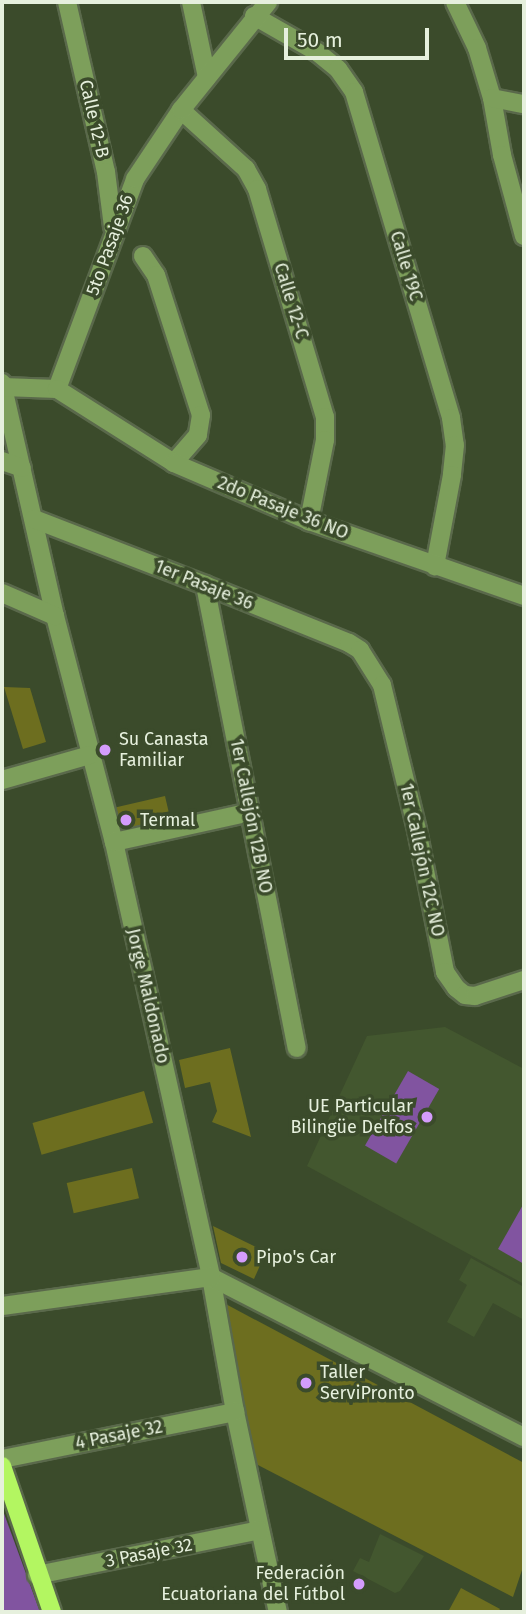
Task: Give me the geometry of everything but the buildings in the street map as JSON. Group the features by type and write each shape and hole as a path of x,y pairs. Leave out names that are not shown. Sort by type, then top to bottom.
{"main road":[{"path":"2,1466 37,1575 52,1612"}],"street":[{"name":"Calle 12-B","path":"67,2 106,172 114,237"},
{"path":"191,2 207,77"},
{"name":"5to Pasaje 36","path":"57,389 135,179 181,110 254,16 268,2"},
{"path":"455,2 477,48 492,98 502,155 524,236"},
{"name":"Calle 19C","path":"254,16 317,52 338,69 354,92 451,418 455,445 452,475 435,566"},
{"path":"492,98 524,104"},
{"name":"Calle 12-C","path":"181,110 246,169 257,189 325,417 325,440 309,522"},
{"path":"143,256 156,275 201,415 198,435 174,463"},
{"path":"2,385 57,389"},
{"name":"Jorge Maldonado","path":"2,385 55,616 114,842 211,1277 235,1412 278,1612"},
{"name":"2do Pasaje 36 NO","path":"57,389 174,463 309,522 524,596"},
{"path":"2,461 22,468"},
{"name":"1er Pasaje 36","path":"34,519 349,643 369,660"},
{"name":"1er Callejón 12B NO","path":"205,585 297,1048"},
{"path":"2,593 55,616"},
{"name":"1er Callejón 12C NO","path":"369,660 382,685 394,733 417,830 445,972 456,988 465,995 475,996 524,980"},
{"path":"2,780 90,755"},
{"path":"114,842 250,812"},
{"path":"2,1306 211,1277 524,1437"},
{"name":"4 Pasaje 32","path":"2,1459 235,1412"},
{"name":"3 Pasaje 32","path":"37,1575 260,1530"}],"shaded area":[{"name":"UE Particular Bilingüe Delfos","path":"445,1027 524,1069 524,1284 307,1166 367,1036"},
{"path":"408,1071 439,1089 396,1163 365,1145"},
{"path":"524,1203 524,1264 498,1249"},
{"path":"471,1258 524,1287 524,1320 493,1303 474,1337 447,1322 467,1285 459,1280"},
{"path":"2,1508 40,1612 2,1612"},
{"path":"380,1534 424,1556 400,1591 395,1593 353,1571 360,1558 369,1562"}],"place":[{"name":"Su Canasta Familiar","path":"105,750"},
{"name":"Termal","path":"126,820"},
{"name":"UE Particular Bilingüe Delfos","path":"427,1117"},
{"name":"Pipo's Car","path":"242,1257"},
{"name":"Taller ServiPronto","path":"306,1383"},
{"name":"Federación Ecuatoriana del Fútbol","path":"359,1584"}]}
